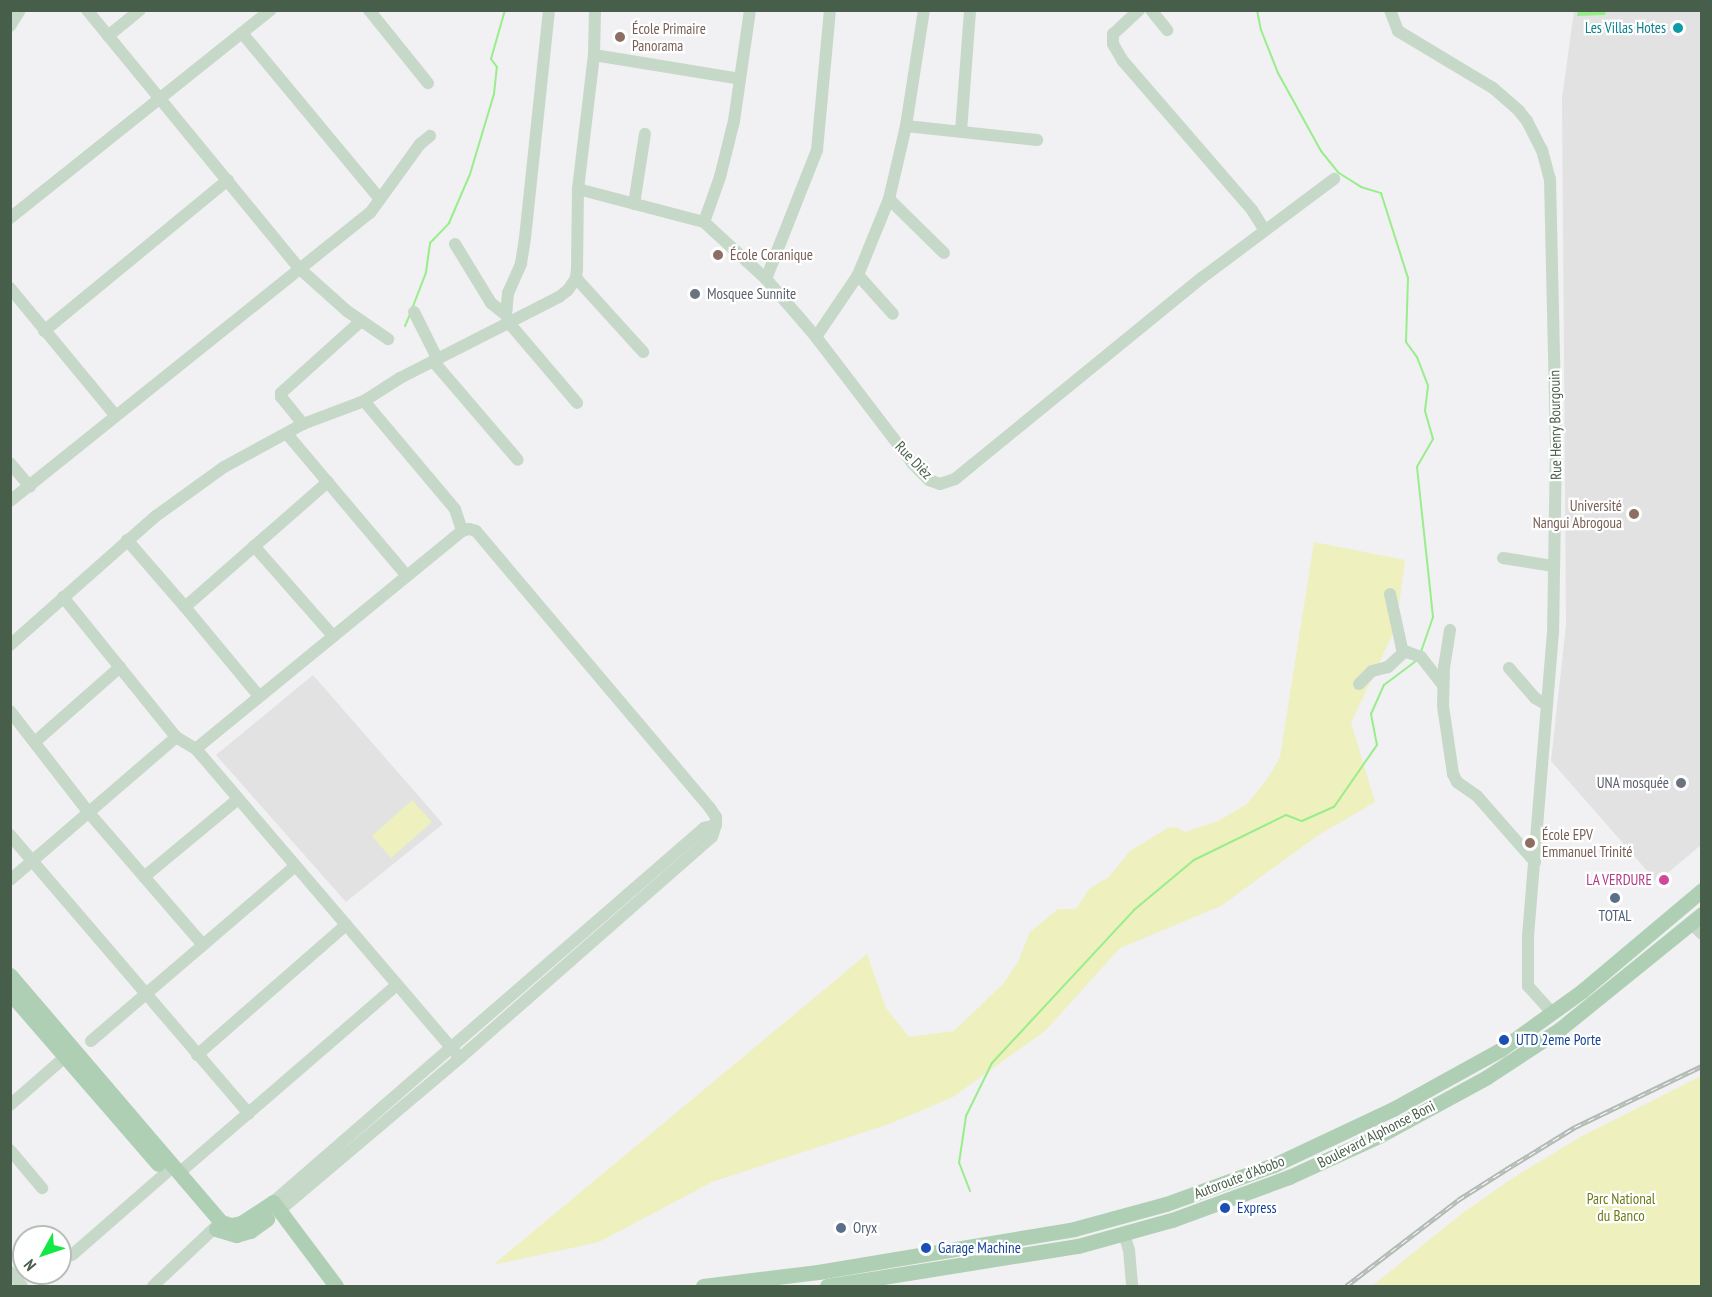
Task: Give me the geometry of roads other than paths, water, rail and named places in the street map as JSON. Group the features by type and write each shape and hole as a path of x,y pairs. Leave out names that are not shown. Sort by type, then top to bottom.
{"main road":[{"name":"Autoroute d'Abobo","path":"703,1287 818,1272 1074,1229 1166,1204 1274,1165 1347,1132 1500,1050 1552,1013 1701,890"},
{"name":"Boulevard Alphonse Boni","path":"827,1287 1029,1255 1124,1234 1206,1209 1268,1186 1403,1123 1487,1077 1560,1029 1698,924"},
{"path":"10,975 172,1173"},
{"path":"10,993 65,1058 218,1225 236,1235 250,1231 276,1207 336,1287"}],"street":[{"path":"10,26 20,10"},
{"path":"87,10 300,268 335,301 388,339"},
{"path":"108,36 140,10"},
{"path":"10,218 162,100 271,10"},
{"path":"369,10 428,83"},
{"path":"508,319 508,293 521,264 525,238 549,10"},
{"path":"10,645 127,540 186,493 224,467 303,424 364,401 508,319 559,297 576,278 578,189 594,55 595,10"},
{"path":"704,222 720,177 734,122 750,10"},
{"path":"766,279 817,150 830,10"},
{"path":"816,338 858,275 889,199 906,126 924,10"},
{"path":"961,130 970,10"},
{"path":"1139,10 1113,34 1113,44 1123,61 1252,210 1264,229 1334,179"},
{"path":"1151,10 1167,30"},
{"name":"Rue Henry Bourgouin","path":"1390,10 1398,31 1508,100 1527,121 1547,163 1552,194 1553,247 1556,487 1553,632 1528,938 1528,986 1552,1013"},
{"path":"242,33 380,199"},
{"path":"594,55 740,80"},
{"path":"906,126 961,130 1037,140"},
{"path":"634,204 645,134"},
{"path":"10,501 370,213 420,144 430,136"},
{"path":"44,332 228,180"},
{"name":"Rue Dièz","path":"578,189 704,222 766,279 816,338 913,464 929,480 940,484 955,479 1264,229"},
{"path":"889,199 944,254"},
{"path":"455,244 491,303 508,319 577,403"},
{"path":"858,275 892,314"},
{"path":"576,278 643,352"},
{"path":"10,288 115,416"},
{"path":"414,312 435,360 518,460"},
{"path":"303,424 281,393 361,321"},
{"path":"364,401 455,509 462,531"},
{"path":"287,434 407,576"},
{"path":"10,463 30,487"},
{"path":"185,608 328,482"},
{"path":"196,749 462,531 469,529 476,531 716,817 712,837 460,1058 276,1207"},
{"path":"127,540 260,696"},
{"path":"254,546 333,636"},
{"path":"1503,558 1553,566"},
{"path":"1390,594 1405,652"},
{"path":"63,597 176,737 196,749 460,1058"},
{"path":"1450,630 1443,686 1446,734 1453,774 1457,782 1477,796 1535,862"},
{"path":"1405,652 1421,657 1443,686"},
{"path":"1359,684 1372,671 1388,667 1405,652"},
{"path":"36,741 120,668"},
{"path":"1509,668 1535,698 1547,705"},
{"path":"10,711 36,741 90,814 203,945"},
{"path":"10,880 90,814 176,737"},
{"path":"144,877 238,799"},
{"path":"276,1207 450,1047 704,828 716,825"},
{"path":"10,835 249,1114"},
{"path":"91,1041 295,866"},
{"path":"197,1054 346,925"},
{"path":"72,1255 172,1173 249,1114 397,985"},
{"path":"10,1105 65,1058"},
{"path":"10,1150 42,1188"},
{"path":"153,1287 218,1225"},
{"path":"1124,1234 1129,1250 1132,1287"},
{"path":"10,1272 22,1287"}],"waterway":[{"path":"412,309 426,272 430,243 449,223 470,174 494,94 497,67 491,59 505,10"},
{"path":"1257,10 1261,30 1278,73 1321,151 1339,173 1361,187 1381,193 1408,278 1406,342 1417,357 1428,386 1425,411 1433,439 1417,467 1433,617 1421,651"},
{"path":"405,326 410,314"},
{"path":"970,1191 959,1163 966,1116 992,1063 1134,910 1194,860 1286,815 1302,821 1334,807 1377,745 1371,714 1384,685 1416,661"}],"railway":[{"path":"1346,1286 1458,1200 1505,1170 1575,1127 1702,1066"}],"place":[{"name":"Les Villas Hotes","path":"1678,28"},
{"name":"École Primaire Panorama","path":"620,37"},
{"name":"École Coranique","path":"718,255"},
{"name":"Mosquee Sunnite","path":"695,294"},
{"name":"Université Nangui Abrogoua","path":"1634,514"},
{"name":"UNA mosquée","path":"1681,783"},
{"name":"École EPV Emmanuel Trinité","path":"1530,843"},
{"name":"LA VERDURE","path":"1664,880"},
{"name":"TOTAL","path":"1615,898"},
{"name":"UTD 2eme Porte","path":"1504,1040"},
{"name":"Express","path":"1225,1208"},
{"name":"Oryx","path":"841,1228"},
{"name":"Garage Machine","path":"926,1248"}],"park label":[{"name":"Parc National du Banco","path":"1621,1206"}]}
